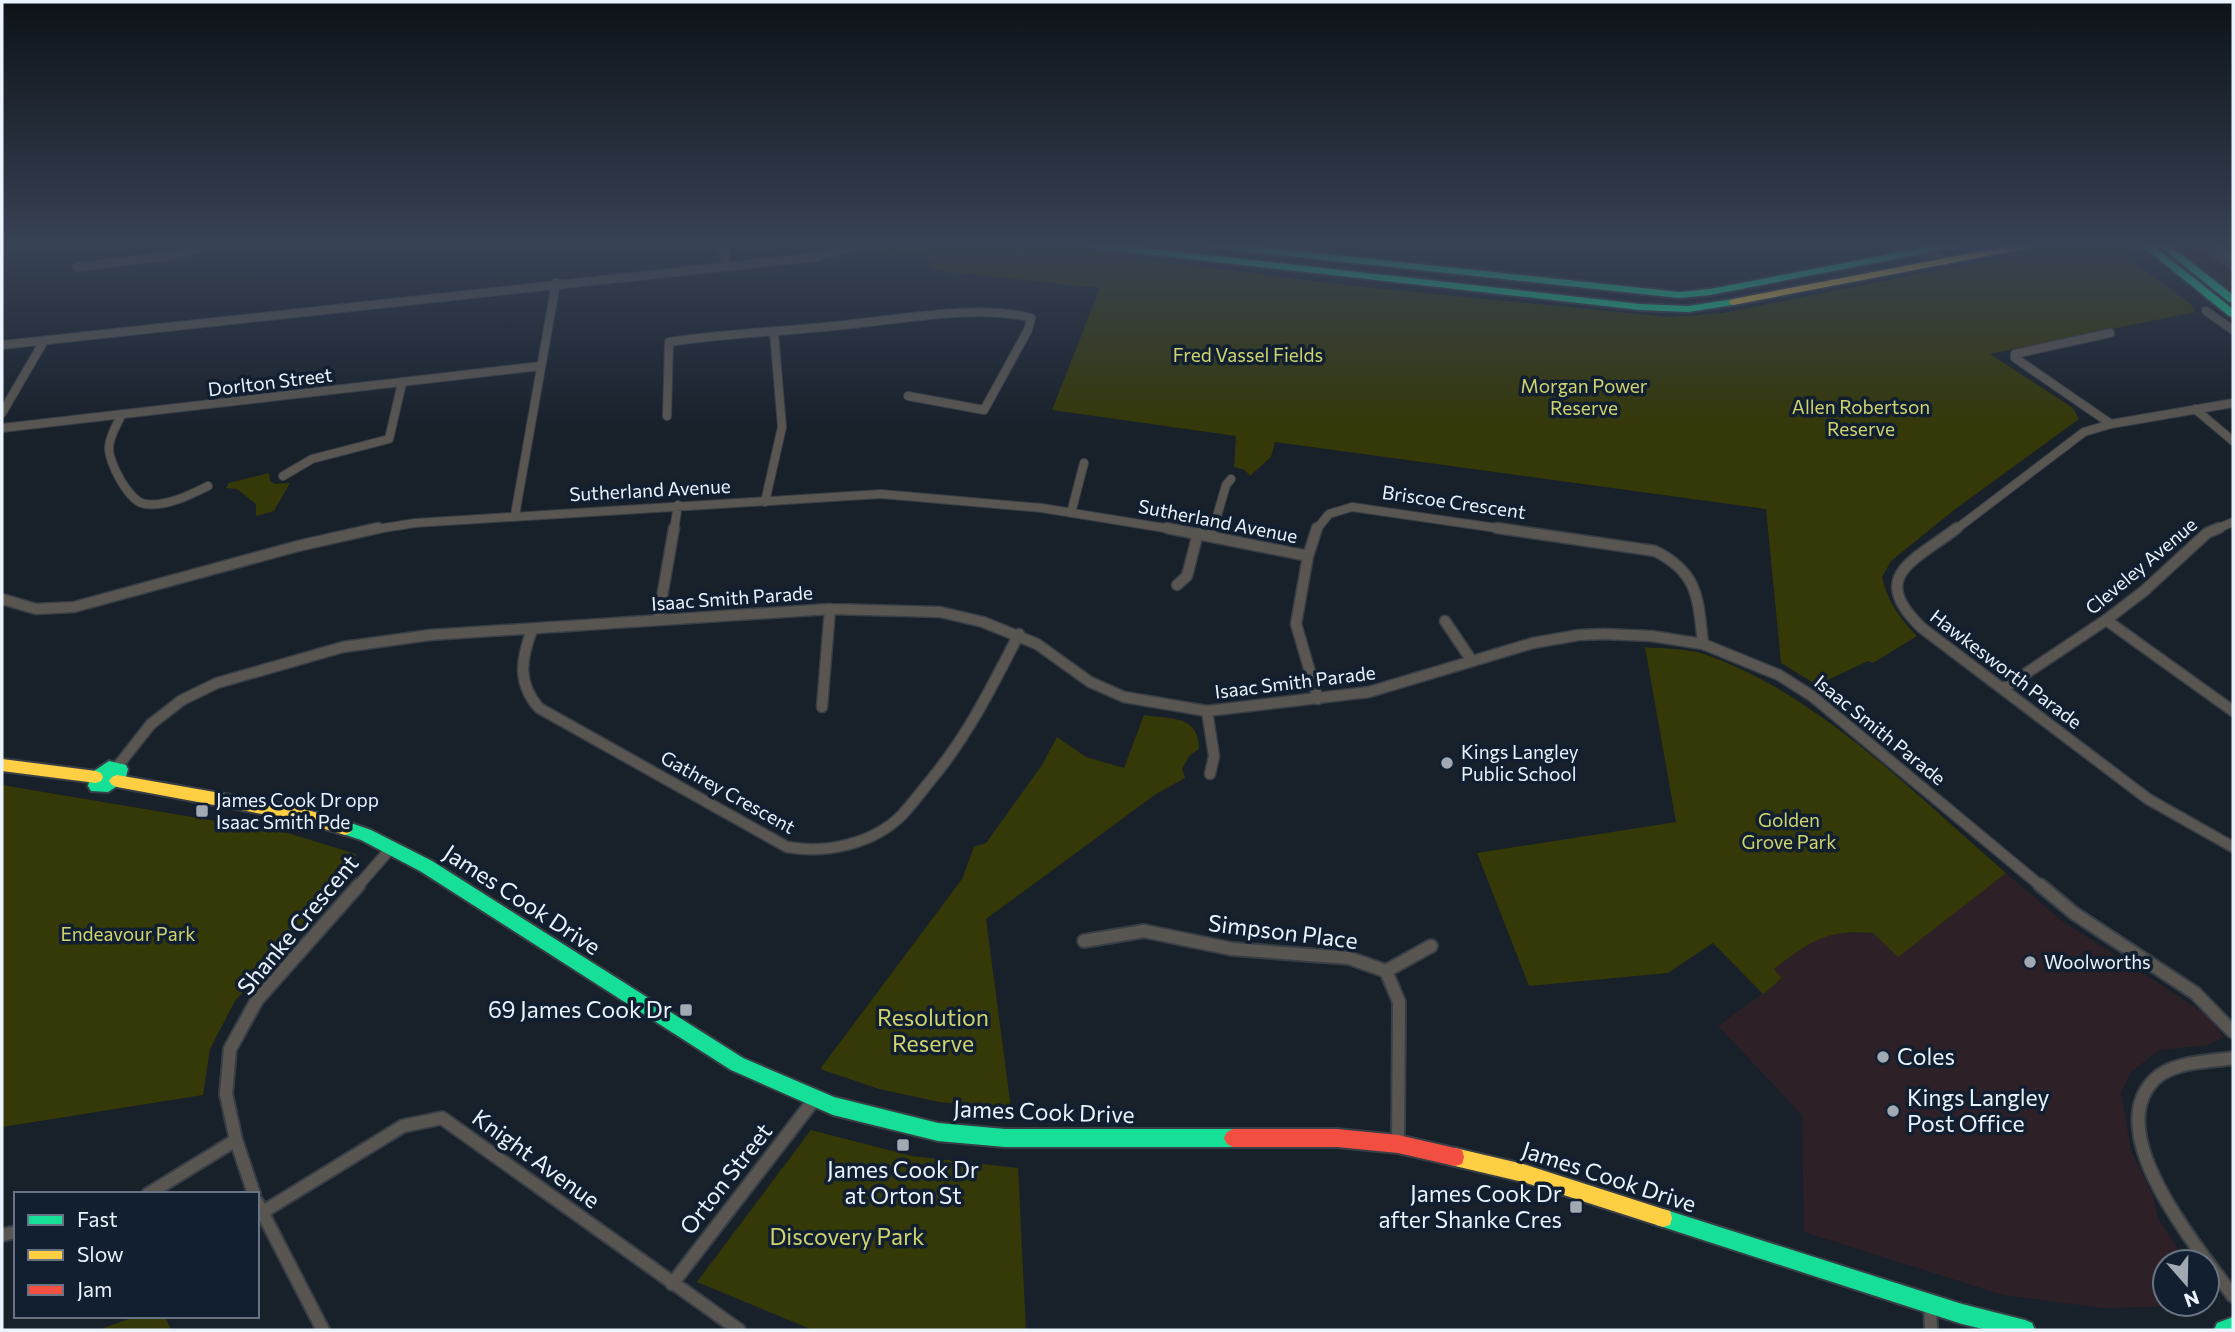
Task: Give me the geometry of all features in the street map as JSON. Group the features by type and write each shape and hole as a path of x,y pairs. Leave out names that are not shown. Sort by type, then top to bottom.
{"main road":[{"path":"1633,306 1688,309 1704,306"},
{"name":"James Cook Drive","path":"2,765 96,777 95,784 101,787 117,774 295,813 346,827 393,847 737,1063 814,1100 908,1126 993,1137 1327,1138 1398,1144 1523,1173 1930,1303 2025,1330"},
{"path":"2224,1330 2233,1327"}],"street":[{"path":"2,345 352,306"},
{"path":"515,515 552,306"},
{"path":"2206,311 2233,330"},
{"path":"667,416 669,342 723,333 774,332 969,313 1020,315 1031,318 1028,330 984,410 908,396"},
{"path":"765,502 782,427 774,332"},
{"path":"2110,333 2019,352 2015,354 2015,358 2111,424"},
{"path":"2,413 44,341"},
{"name":"Dorlton Street","path":"2,428 541,366"},
{"path":"283,476 312,459 389,439 402,383"},
{"name":"Hawkesworth Parade","path":"2233,403 2111,424 2075,437 1902,570 1895,584 1895,596 1902,609 1922,628 2148,799 2233,848"},
{"path":"2195,410 2233,441"},
{"path":"121,416 108,445 109,464 132,497 141,504 174,499 208,486"},
{"path":"1072,513 1084,463"},
{"path":"1211,535 1226,485 1231,479"},
{"name":"Sutherland Avenue","path":"2,598 36,609 74,607 379,528 515,515 881,494 1072,513 1211,535 1308,556"},
{"path":"658,620 678,505"},
{"name":"Briscoe Crescent","path":"1318,699 1296,624 1308,556 1317,528 1329,514 1344,508 1360,506 1644,548 1671,558 1691,577 1696,588 1703,644"},
{"name":"Cleveley Avenue","path":"2004,688 2106,620 2144,590 2194,542 2233,522"},
{"path":"1177,585 1187,576 1198,533"},
{"path":"822,707 830,609"},
{"name":"Isaac Smith Parade","path":"117,774 161,715 182,700 217,683 364,642 430,635 830,609 940,612 1019,634 1074,672 1114,693 1140,701 1207,711 1378,690 1533,643 1579,635 1625,634 1703,644 1768,670 1812,696 2076,914 2195,993 2233,1032"},
{"path":"2106,620 2233,711"},
{"path":"1445,621 1472,661"},
{"name":"Gathrey Crescent","path":"532,630 520,673 529,698 539,708 787,847 803,850 858,842 874,835 901,816 957,748 972,725 1019,634"},
{"path":"1207,711 1214,756 1210,775"},
{"name":"Shanke Crescent","path":"253,1192 236,1139 226,1094 230,1049 257,1000 393,847"},
{"name":"Simpson Place","path":"1084,941 1144,931 1232,949 1349,958 1386,971"},
{"path":"1398,1144 1399,1002 1386,971 1431,946"},
{"path":"2233,1058 2172,1069 2158,1077 2145,1087 2137,1119 2138,1136 2150,1170 2233,1296"},
{"name":"Orton Street","path":"672,1284 814,1100"},
{"name":"Knight Avenue","path":"259,1208 403,1126 442,1118 739,1330"},
{"path":"151,1192 236,1139"},
{"path":"259,1208 323,1330"},
{"path":"1930,1303 1931,1330"}],"shaded area":[{"path":"2006,873 2061,920 2207,1015 2224,1037 2208,1045 2159,1050 2130,1073 2121,1093 2131,1150 2153,1196 2158,1219 2178,1248 2151,1248 2151,1307 2102,1308 2003,1295 1804,1232 1802,1115 1718,1026 1782,979 1774,969 1811,942 1829,934 1873,933 1898,956"}],"green space":[{"path":"1093,306 1558,306 1668,317 1723,313 1757,306 2192,306 2195,312 1990,354 2073,408 2079,419 1954,510 1891,561 1882,577 1884,586 1895,609 1917,636 1873,663 1868,661 1817,685 1781,663 1766,509 1275,442 1271,457 1250,476 1245,470 1234,467 1236,436 1052,410"},
{"path":"269,473 270,481 275,484 290,483 274,511 256,516 256,504 237,489 226,488 229,483"},
{"name":"Golden Grove Park","path":"1645,647 1704,654 1747,672 1788,694 1864,749 2006,873 1898,957 1873,933 1830,935 1810,944 1774,969 1782,978 1763,994 1713,943 1668,973 1529,986 1477,853 1676,822"},
{"name":"Resolution Reserve","path":"1144,715 1181,721 1194,730 1199,749 1190,755 1182,769 1185,778 1156,794 986,919 1011,1108 939,1102 879,1089 820,1069 962,879 974,847 986,843 1042,765 1057,737 1086,757 1124,768"},
{"name":"Endeavour Park","path":"2,785 288,833 356,854 349,874 235,1001 210,1049 203,1095 2,1127"},
{"name":"Discovery Park","path":"811,1130 912,1156 1018,1168 1026,1330 813,1330 697,1282"},
{"path":"131,1318 166,1318 171,1330 98,1330"}],"traffic: fast":[{"path":"1633,306 1688,309 1706,306"},
{"path":"2223,306 2233,314"},
{"path":"109,767 121,769 120,777 108,786 96,786 96,777 109,767"},
{"path":"345,828 366,835 426,866 737,1064 833,1106 938,1132 1005,1138 1233,1138"},
{"path":"1663,1218 1962,1314 2025,1330"},
{"path":"2224,1330 2233,1327"}],"traffic: slow":[{"path":"2,765 96,777"},
{"path":"117,781 295,813 345,828"},
{"path":"1455,1157 1523,1173 1663,1218"}],"traffic: jam":[{"path":"1233,1138 1337,1138 1398,1144 1455,1157"}],"place":[{"name":"Kings Langley Public School","path":"1447,763"},
{"name":"James Cook Dr opp Isaac Smith Pde","path":"202,811"},
{"name":"Woolworths","path":"2030,962"},
{"name":"69 James Cook Dr","path":"686,1010"},
{"name":"Coles","path":"1883,1057"},
{"name":"Kings Langley Post Office","path":"1893,1111"},
{"name":"James Cook Dr at Orton St","path":"903,1145"},
{"name":"James Cook Dr after Shanke Cres","path":"1576,1207"}],"park label":[{"name":"Fred Vassel Fields","path":"1248,355"},
{"name":"Morgan Power Reserve","path":"1584,397"},
{"name":"Allen Robertson Reserve","path":"1861,418"}]}
